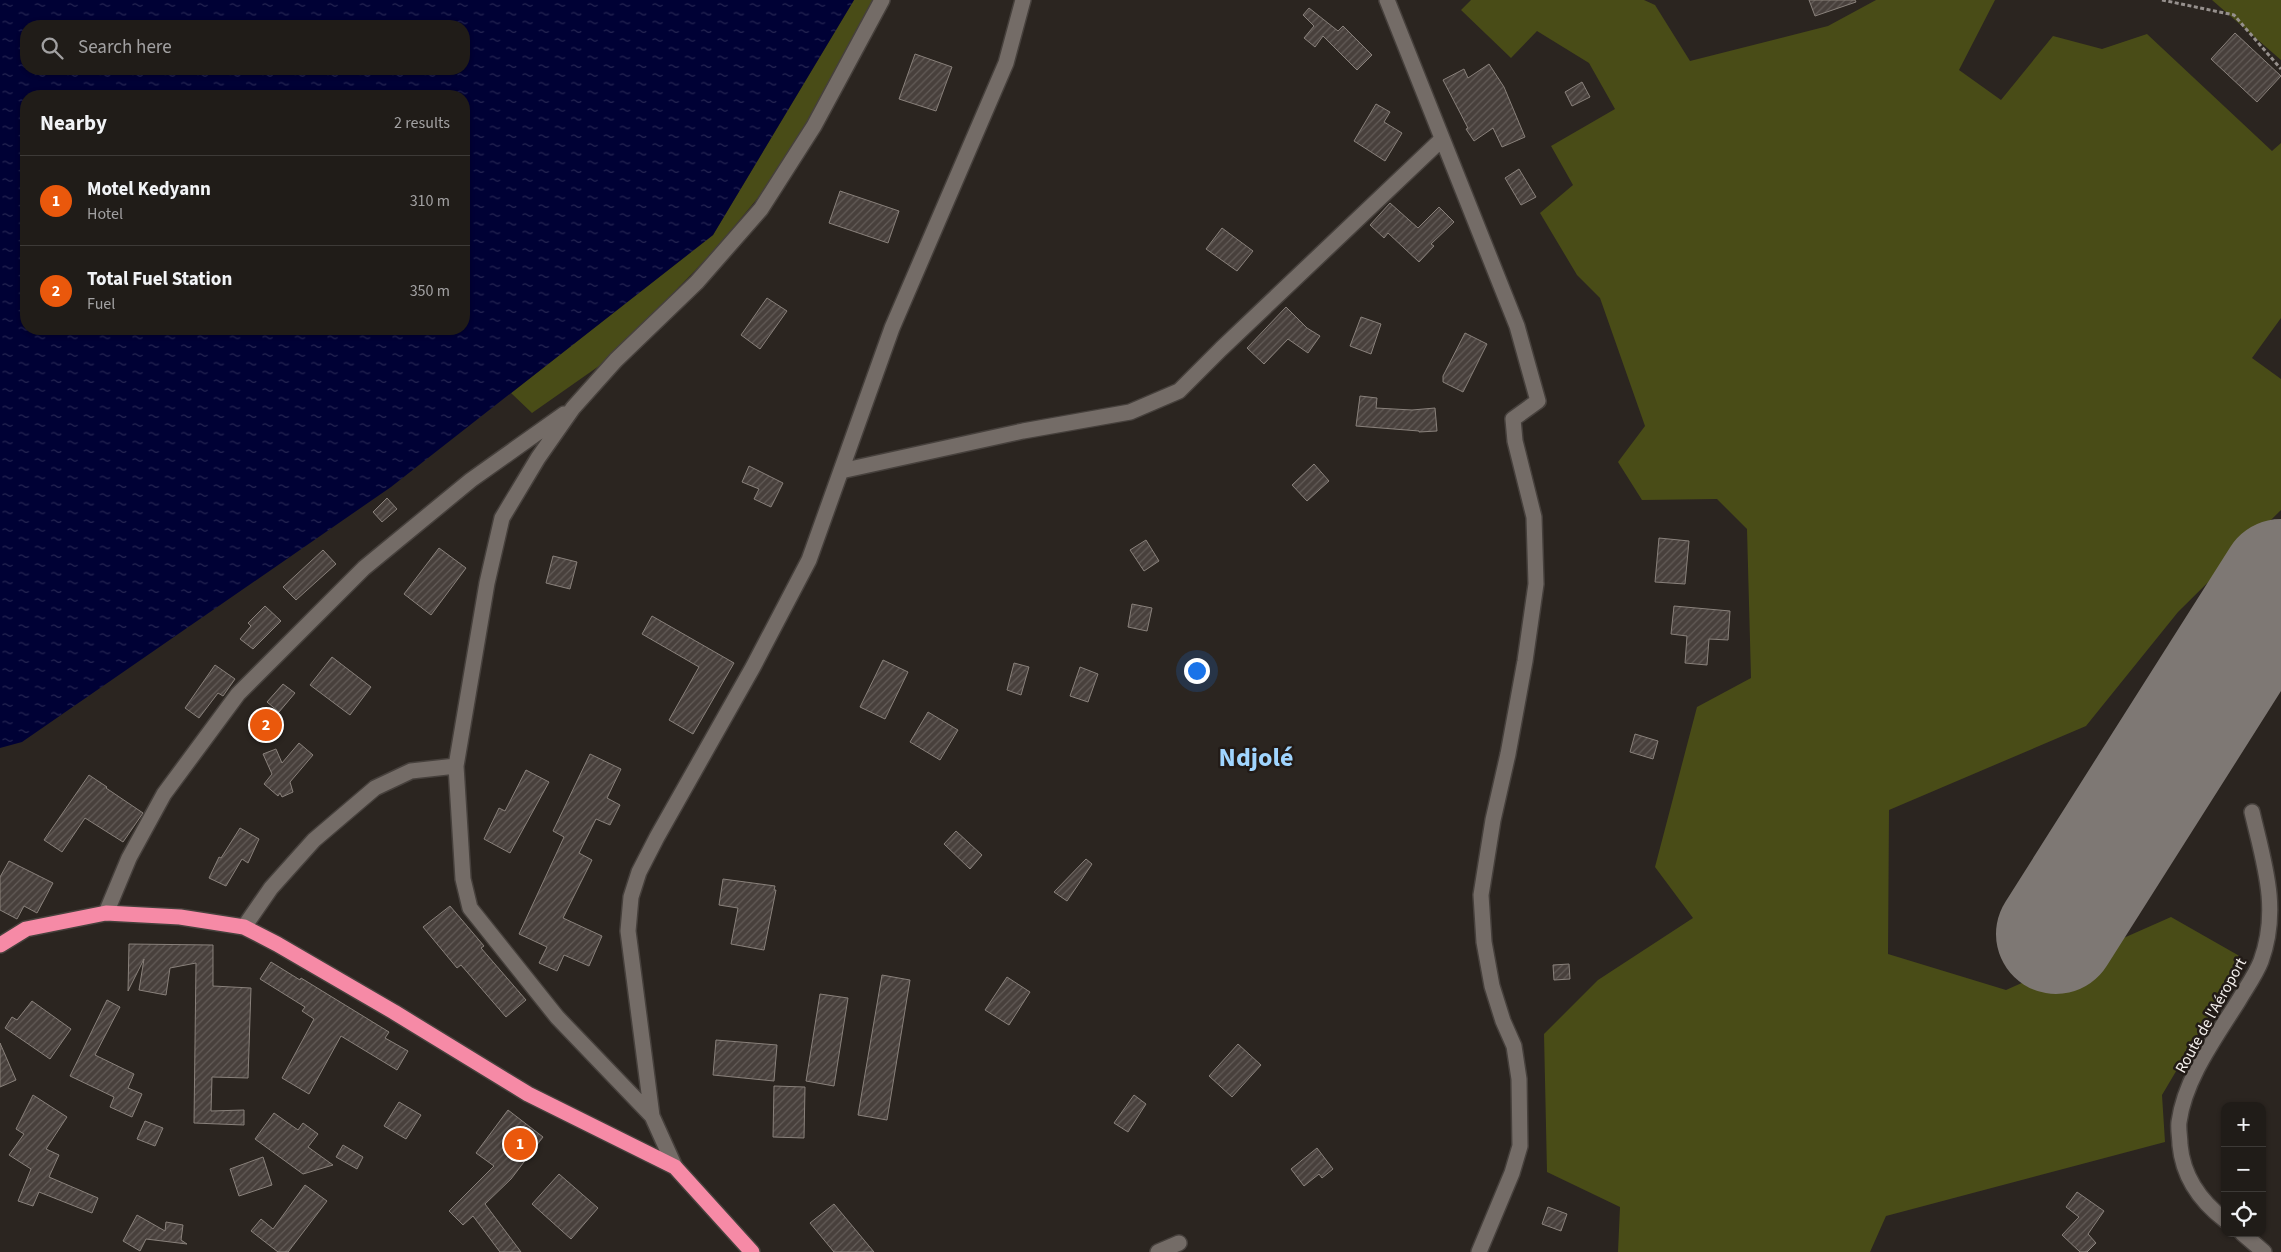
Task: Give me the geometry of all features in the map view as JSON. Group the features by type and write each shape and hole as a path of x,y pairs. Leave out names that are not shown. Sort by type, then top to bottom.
{"highway":[{"path":"0,945 26,929 106,913 180,917 244,927 394,1012 528,1094 675,1167 752,1252"}],"street":[{"path":"652,1116 557,1017 470,908 463,879 456,766 486,592 502,518 538,458 573,408 616,360 697,282 761,209 814,126 882,0"},
{"path":"675,1167 652,1116 631,964 628,931 631,897 640,872 657,837 753,667 810,560 892,328 1006,63 1023,0"},
{"path":"1387,0 1516,326 1538,401 1513,419 1515,441 1534,517 1536,584 1523,670 1508,754 1493,820 1481,895 1484,942 1492,986 1503,1021 1514,1046 1519,1079 1520,1146 1512,1173 1478,1252"},
{"path":"841,471 1023,431 1130,412 1179,391 1442,139"},
{"path":"106,913 129,858 164,794 238,694 364,568 471,480 573,408"},
{"path":"244,927 270,888 314,840 375,788 411,771 456,766"},
{"name":"Route de l'Aéroport","path":"2221,1217 2212,1211 2191,1185 2182,1159 2179,1123 2187,1094 2208,1050 2261,961 2269,928 2270,885 2252,812"},
{"path":"2247,1237 2264,1252"},
{"path":"1158,1252 1180,1243"}],"path":[{"path":"2162,0 2234,15 2281,69"}],"green space":[{"path":"854,0 876,0 781,170 713,252 609,359 532,413 511,393 713,235"},
{"path":"1471,0 1644,0 1655,5 1690,61 1828,26 1876,0 1995,0 1959,70 2001,100 2053,36 2102,49 2147,34 2272,151 2281,143 2281,318 2252,358 2281,379 2281,510 2178,612 2086,726 1889,810 1888,954 2006,990 2171,917 2243,958 2162,1095 2165,1142 1886,1216 1870,1252 1618,1252 1620,1207 1547,1172 1544,1034 1598,980 1693,918 1655,867 1697,707 1751,678 1747,529 1717,499 1642,500 1618,462 1645,426 1600,298 1577,275 1540,213 1573,185 1551,146 1615,109 1589,63 1537,31 1511,58 1461,10"},
{"path":"2212,0 2281,0 2281,60"}],"water":[{"path":"0,0 854,0 713,235 391,487 22,742 0,748"}],"building":[{"path":"1809,0 1855,0 1856,2 1815,16"},
{"path":"1309,8 1338,31 1343,26 1372,55 1357,70 1323,36 1315,47 1304,38 1314,26 1303,15"},
{"path":"2235,33 2281,76 2257,102 2211,59"},
{"path":"915,54 952,67 936,111 899,99"},
{"path":"1489,64 1504,87 1525,137 1502,147 1493,128 1474,141 1466,129 1468,128 1443,80 1464,69 1468,78"},
{"path":"1582,82 1590,97 1572,106 1565,92"},
{"path":"1376,104 1390,112 1384,122 1402,133 1385,161 1354,141"},
{"path":"1519,169 1536,197 1521,205 1505,178"},
{"path":"840,191 899,211 888,243 829,223"},
{"path":"1390,203 1418,228 1439,207 1454,222 1431,244 1434,246 1419,262 1388,233 1384,238 1370,225"},
{"path":"1222,228 1253,251 1237,271 1206,249"},
{"path":"767,298 787,311 760,349 741,335"},
{"path":"1286,307 1307,328 1320,336 1308,353 1288,339 1264,364 1247,348"},
{"path":"1361,317 1381,324 1371,354 1350,346"},
{"path":"1465,333 1487,344 1463,392 1443,382 1443,376"},
{"path":"1360,396 1377,398 1376,408 1412,410 1435,408 1437,431 1419,432 1356,426"},
{"path":"1314,464 1329,481 1307,501 1292,485"},
{"path":"749,466 783,483 771,507 754,499 759,489 742,482"},
{"path":"387,498 397,509 382,522 373,512"},
{"path":"1659,538 1689,541 1685,584 1655,582"},
{"path":"1146,540 1159,561 1144,571 1130,550"},
{"path":"439,548 466,568 431,615 404,594"},
{"path":"323,550 336,564 296,600 283,587"},
{"path":"553,556 577,562 570,589 546,583"},
{"path":"1132,604 1152,608 1147,631 1128,627"},
{"path":"265,606 281,621 253,649 240,639 251,626 248,623"},
{"path":"1674,606 1730,611 1728,640 1709,639 1707,665 1685,663 1687,636 1671,634"},
{"path":"652,616 734,663 693,734 669,720 699,667 642,634"},
{"path":"332,657 371,687 350,715 310,685"},
{"path":"883,660 908,672 885,719 860,707"},
{"path":"1014,663 1029,667 1021,695 1007,690"},
{"path":"215,665 235,679 223,696 218,693 199,718 185,708"},
{"path":"1080,667 1098,674 1088,702 1070,696"},
{"path":"283,684 295,693 279,712 267,702"},
{"path":"928,712 958,730 940,760 910,742"},
{"path":"1635,734 1658,741 1653,759 1630,752"},
{"path":"299,743 313,755 290,782 293,792 282,797 280,793 278,796 264,784 272,774 263,754 276,749 282,763"},
{"path":"590,754 621,769 607,798 620,805 610,825 596,819 579,853 592,860 563,918 602,936 589,966 564,955 557,971 539,963 547,947 519,934 564,837 553,831"},
{"path":"526,770 549,782 510,853 484,839 499,808 505,811"},
{"path":"89,775 143,813 123,842 85,818 62,852 44,840"},
{"path":"240,828 259,839 248,863 242,859 226,886 209,878 219,857 221,858"},
{"path":"956,831 982,855 970,869 944,844"},
{"path":"1086,859 1092,864 1067,901 1054,892"},
{"path":"9,861 53,883 37,913 24,906 17,919 0,910 0,877"},
{"path":"723,879 775,886 774,890 776,890 764,950 731,944 738,908 719,905"},
{"path":"450,906 484,946 481,948 526,1000 506,1017 461,965 457,968 423,927"},
{"path":"129,944 213,945 213,986 251,988 248,1078 212,1077 211,1111 244,1110 244,1125 194,1123 196,963 170,968 166,995 139,990 144,959 128,991"},
{"path":"271,962 300,980 301,978 389,1032 385,1038 408,1051 397,1070 341,1036 309,1094 282,1078 314,1019 302,1011 305,1007 260,979"},
{"path":"1569,964 1570,979 1554,980 1553,965"},
{"path":"882,975 910,980 887,1120 858,1115"},
{"path":"1007,977 1030,992 1009,1025 985,1010"},
{"path":"820,994 848,998 834,1086 806,1081"},
{"path":"107,1000 120,1007 95,1055 134,1074 128,1088 142,1094 132,1117 110,1107 114,1097 70,1076"},
{"path":"32,1001 71,1029 50,1059 5,1028 12,1017 17,1020"},
{"path":"716,1040 777,1045 774,1081 713,1075"},
{"path":"0,1043 16,1080 0,1087"},
{"path":"1238,1044 1261,1065 1232,1097 1209,1076"},
{"path":"774,1086 805,1087 804,1138 773,1137"},
{"path":"33,1095 67,1117 46,1149 59,1155 49,1177 98,1198 92,1213 39,1192 33,1206 18,1201 31,1169 9,1155 24,1134 16,1129"},
{"path":"1134,1095 1146,1104 1128,1132 1114,1123"},
{"path":"399,1102 421,1115 406,1139 384,1126"},
{"path":"508,1110 543,1137 511,1179 485,1204 521,1252 500,1252 473,1216 463,1225 449,1211 494,1166 476,1153"},
{"path":"274,1113 298,1130 303,1123 318,1134 308,1147 333,1165 303,1174 255,1139"},
{"path":"145,1121 163,1128 155,1146 137,1139"},
{"path":"343,1145 363,1157 357,1169 336,1157"},
{"path":"1317,1148 1333,1169 1322,1178 1319,1174 1304,1186 1291,1169"},
{"path":"263,1157 272,1185 239,1196 230,1169"},
{"path":"559,1174 598,1208 571,1239 532,1204"},
{"path":"305,1185 327,1201 288,1252 278,1252 251,1231 261,1219 273,1229"},
{"path":"2077,1192 2104,1211 2088,1234 2096,1243 2087,1252 2080,1252 2062,1235 2079,1217 2066,1207"},
{"path":"834,1204 874,1252 834,1252 810,1223"},
{"path":"1548,1207 1567,1214 1561,1231 1542,1224"},
{"path":"137,1215 165,1231 166,1222 183,1225 181,1240 187,1244 146,1239 140,1251 123,1241"}],"runway":[{"path":"2056,934 2281,579"}],"place":[{"name":"Total Fuel Station","path":"266,725"},
{"name":"Motel Kedyann","path":"520,1144"}],"district":[{"name":"Ndjolé","path":"1256,757"}]}
